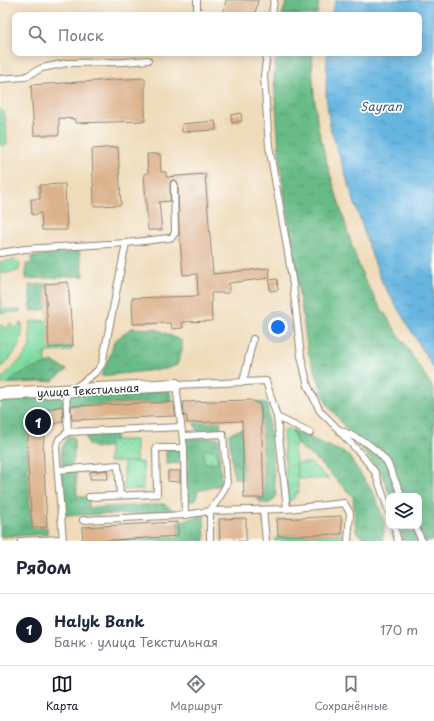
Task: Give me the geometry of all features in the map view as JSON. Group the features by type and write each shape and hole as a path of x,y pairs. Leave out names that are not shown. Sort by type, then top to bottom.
{"street":[{"name":"улица Текстильная","path":"0,394 176,385"}],"lane":[{"path":"197,0 197,12"},
{"path":"272,12 274,0"},
{"path":"267,56 264,76 269,146 288,249 301,356 308,386 320,411 361,454 375,472 386,503"},
{"path":"0,79 25,77 42,68 67,63 148,60"},
{"path":"0,253 25,249 126,243 172,236 175,233 174,184"},
{"path":"68,432 69,391 97,371 102,364 126,243"},
{"path":"242,382 253,339"},
{"path":"185,515 184,448 176,385 266,381 277,417 287,509"},
{"path":"277,417 310,433"},
{"path":"21,541 63,540 56,449 60,439 68,432 181,427"},
{"path":"338,429 367,443 378,452 387,462 401,493"},
{"path":"183,436 223,434 227,483 221,495 210,510 210,541"},
{"path":"89,497 157,494 156,448 184,448"},
{"path":"58,470 118,465 120,496"},
{"path":"82,520 185,515 210,510 287,509 344,503 350,513 348,541"},
{"path":"263,510 266,541"},
{"path":"395,529 398,541"},
{"path":"416,529 422,541"}],"green space":[{"path":"287,0 319,0 317,12 283,12"},
{"path":"277,56 313,56 314,95 318,128 328,167 353,249 364,279 379,305 434,389 434,541 404,541 401,529 422,529 422,493 389,493 382,474 327,404 308,352 280,165 274,77"},
{"path":"0,108 3,111 5,120 7,145 0,145"},
{"path":"79,251 84,276 26,279 26,264 32,263 31,257"},
{"path":"15,260 19,263 20,267 18,271 0,274 0,262"},
{"path":"0,274 1,309 20,310 19,312 0,313"},
{"path":"45,284 47,309 31,311 29,285"},
{"path":"48,320 50,348 73,346 70,351 45,352 48,377 52,381 0,384 0,380 25,355 30,346 30,322"},
{"path":"11,323 17,329 20,323 22,323 21,338 17,349 0,369 0,324 6,329"},
{"path":"132,328 156,329 182,341 182,350 177,365 165,369 101,376 111,353 114,341"},
{"path":"53,362 67,370 52,381 9,383 17,376 31,368"},
{"path":"169,390 172,402 61,406 48,409 37,418 28,435 27,452 32,527 47,527 47,534 0,537 0,398"},
{"path":"256,402 267,403 276,497 270,503 262,503 257,499 264,498 261,408"},
{"path":"220,421 221,430 198,431 193,422"},
{"path":"242,429 244,480 234,478 229,434"},
{"path":"286,430 292,430 298,445 294,446 299,493 295,493 295,497 288,501 283,432"},
{"path":"292,430 347,454 375,495 385,525 382,541 371,541 370,538 363,537 356,532 353,497 319,462 298,445"},
{"path":"116,433 115,446 95,448 88,444 85,434"},
{"path":"68,436 74,437 74,460 71,466 62,466 61,450"},
{"path":"219,438 221,485 198,491 195,501 187,501 186,439"},
{"path":"109,440 136,440 136,462 109,462"},
{"path":"166,448 181,448 181,463 166,464"},
{"path":"204,450 217,450 217,463 204,463"},
{"path":"124,462 143,462 143,489 124,490"},
{"path":"296,463 310,463 329,479 298,479"},
{"path":"76,471 77,495 89,497 89,508 165,504 177,513 65,515 60,472"},
{"path":"204,515 205,541 99,541 178,536 178,522"},
{"path":"342,534 342,541 274,541 278,536"}],"water":[{"name":"Sayran","path":"336,0 434,0 434,369 382,282 371,253 330,127 326,96 327,56 422,56 422,12 332,12"}],"building":[{"path":"226,0 258,0 256,12 224,12"},
{"path":"145,78 145,121 75,123 75,119 59,118 59,135 34,135 31,85"},
{"path":"241,113 242,121 232,123 231,115"},
{"path":"215,121 216,130 182,132 182,124"},
{"path":"118,147 121,205 94,206 92,149"},
{"path":"147,154 160,154 161,172 166,172 166,177 205,174 213,274 269,268 270,278 229,283 229,293 211,293 212,321 182,322 183,328 172,329 171,323 133,324 132,298 198,296 197,274 183,275 179,230 178,184 176,180 172,180 170,182 170,201 159,202 162,230 148,230 144,174 148,173"},
{"path":"65,184 67,230 42,230 41,213 32,215 31,199 40,199 40,185"},
{"path":"277,279 278,290 270,291 269,280"},
{"path":"68,282 73,346 49,348 45,284"},
{"path":"250,400 256,402 261,408 264,498 244,498 242,421 187,423 187,416 184,416 183,402"},
{"path":"174,403 175,416 72,420 71,406"},
{"path":"62,406 63,421 49,428 45,433 43,445 47,527 32,528 27,452 28,436 37,418 49,409"},
{"path":"107,470 108,479 90,479 90,472"},
{"path":"168,471 180,471 180,482 168,481"},
{"path":"341,516 342,534 278,536 277,519"},
{"path":"246,518 246,541 220,541 219,519"},
{"path":"178,522 178,536 83,541 82,527"}],"place":[{"name":"Halyk Bank","path":"38,422"}]}
